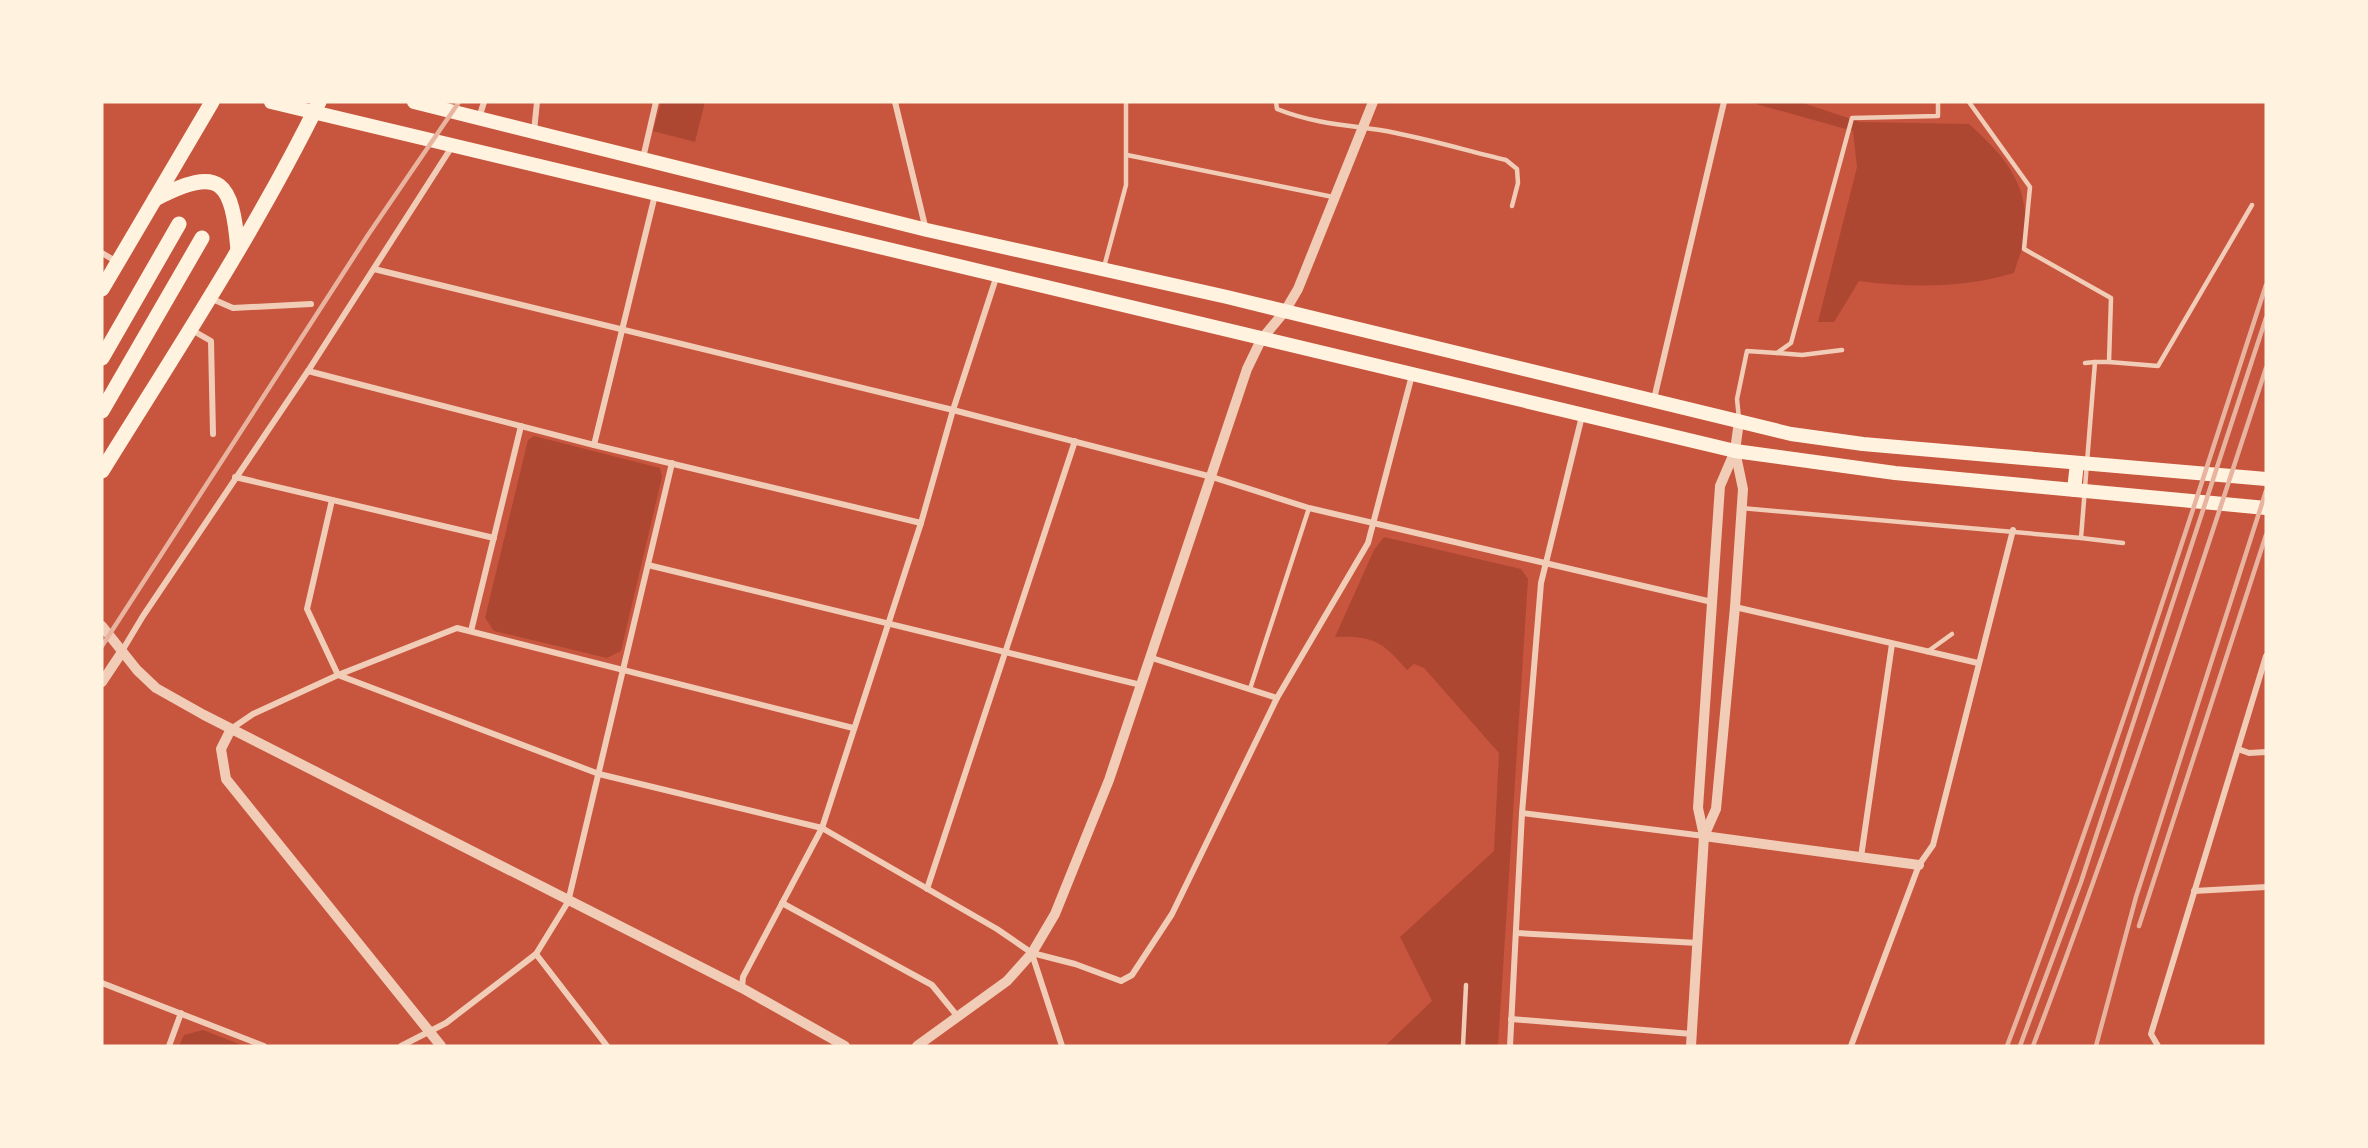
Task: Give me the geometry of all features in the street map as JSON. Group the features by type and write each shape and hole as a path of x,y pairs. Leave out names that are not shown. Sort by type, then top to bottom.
{"highway":[{"path":"102,289 212,102"},
{"path":"102,471 210,298 297,147 317,107"},
{"path":"155,199 180,186 198,182 214,183 224,189 232,201 238,250"},
{"path":"102,358 179,224"},
{"path":"102,411 201,238"}],"main road":[{"path":"271,102 317,107 655,194 1735,451 1895,472 2266,508"},
{"path":"414,102 927,230 1285,311 1791,434 1863,444 2266,479"},
{"path":"2074,490 2077,463"}],"street":[{"path":"479,118 484,102"},
{"path":"534,133 537,102"},
{"path":"643,158 656,102"},
{"path":"895,102 927,230"},
{"path":"917,1046 1006,981 1032,953 1055,914 1094,821 1152,658 1247,369 1261,340 1285,311 1298,289 1373,102"},
{"path":"1654,399 1724,102"},
{"path":"102,682 235,477 308,371 454,144"},
{"path":"594,445 655,194"},
{"path":"102,253 118,262"},
{"path":"374,269 1075,441 1212,477 1309,508 1712,602"},
{"path":"742,988 743,977 822,828 921,523 953,410 997,275"},
{"path":"210,298 233,309 311,304"},
{"path":"190,329 211,341 213,434"},
{"path":"308,371 594,445 921,523"},
{"path":"332,500 306,609 338,675 599,774 822,828 997,929 1032,953 1075,964 1121,981 1132,975 1172,914 1277,698 1368,543 1412,375"},
{"path":"1510,1046 1522,813 1541,583 1582,416"},
{"path":"1691,1046 1704,836 1698,808 1720,486 1735,451 1739,422"},
{"path":"471,631 521,426"},
{"path":"927,889 1075,441"},
{"path":"1704,836 1716,809 1735,607 1743,489 1735,451"},
{"path":"401,1046 431,1033 536,954 568,902 672,463"},
{"path":"235,477 494,538"},
{"path":"1851,1046 1919,865 1933,845 2013,530"},
{"path":"648,565 1142,685"},
{"path":"1735,607 1978,663"},
{"path":"102,626 122,652 156,688 231,729 568,902 742,988 845,1046"},
{"path":"441,1046 226,779 221,749 231,729 253,714 338,675 457,628 853,728"},
{"path":"1862,857 1892,644"},
{"path":"2158,1046 2151,1034 2266,656"},
{"path":"1152,658 1277,698"},
{"path":"2238,749 2250,753 2266,752"},
{"path":"1522,813 1919,865"},
{"path":"2194,891 2266,888"},
{"path":"782,903 932,985 958,1017"},
{"path":"1516,933 1699,943"},
{"path":"1032,953 1062,1046"},
{"path":"536,954 607,1046"},
{"path":"102,983 264,1046"},
{"path":"170,1046 181,1013"},
{"path":"1511,1018 1692,1034"}],"lane":[{"path":"1103,270 1126,185 1126,102"},
{"path":"1276,102 1277,109 1301,118 1506,160 1517,169 1518,183 1512,206"},
{"path":"1777,353 1791,343 1852,118 1938,116 1938,102"},
{"path":"1969,102 2030,187 2024,249 2111,298 2109,362"},
{"path":"1127,155 1334,197"},
{"path":"1303,192 1305,184"},
{"path":"2085,363 2109,362 2158,366 2252,205"},
{"path":"1739,422 1737,399 1747,351 1802,355 1842,350"},
{"path":"2081,538 2095,362"},
{"path":"1250,689 1309,508"},
{"path":"1741,508 2013,530 2123,543"},
{"path":"1927,652 1952,634"},
{"path":"1463,1046 1467,984"}],"shaded area":[{"path":"661,102 705,102 695,142 653,131"},
{"path":"1749,102 1800,102 1860,122 1969,124 2002,157 2017,181 2022,195 2026,232 2014,273 1976,282 1937,285 1917,286 1859,281 1834,322 1818,322 1857,167 1853,131"},
{"path":"534,436 660,468 662,477 621,651 607,658 494,631 485,618 528,440"},
{"path":"1384,537 1521,569 1528,579 1498,1046 1385,1046 1432,1001 1400,937 1494,851 1499,753 1424,668 1414,664 1407,670 1384,647 1368,639 1335,637 1374,550"},
{"path":"203,1030 244,1046 179,1046 184,1035"}],"railway":[{"path":"102,646 368,235 459,102"},
{"path":"2007,1046 2109,762 2266,285"},
{"path":"2020,1046 2081,882 2266,318"},
{"path":"2033,1046 2125,793 2266,368"},
{"path":"2096,1046 2136,897 2266,491"},
{"path":"2139,926 2266,535"}]}
